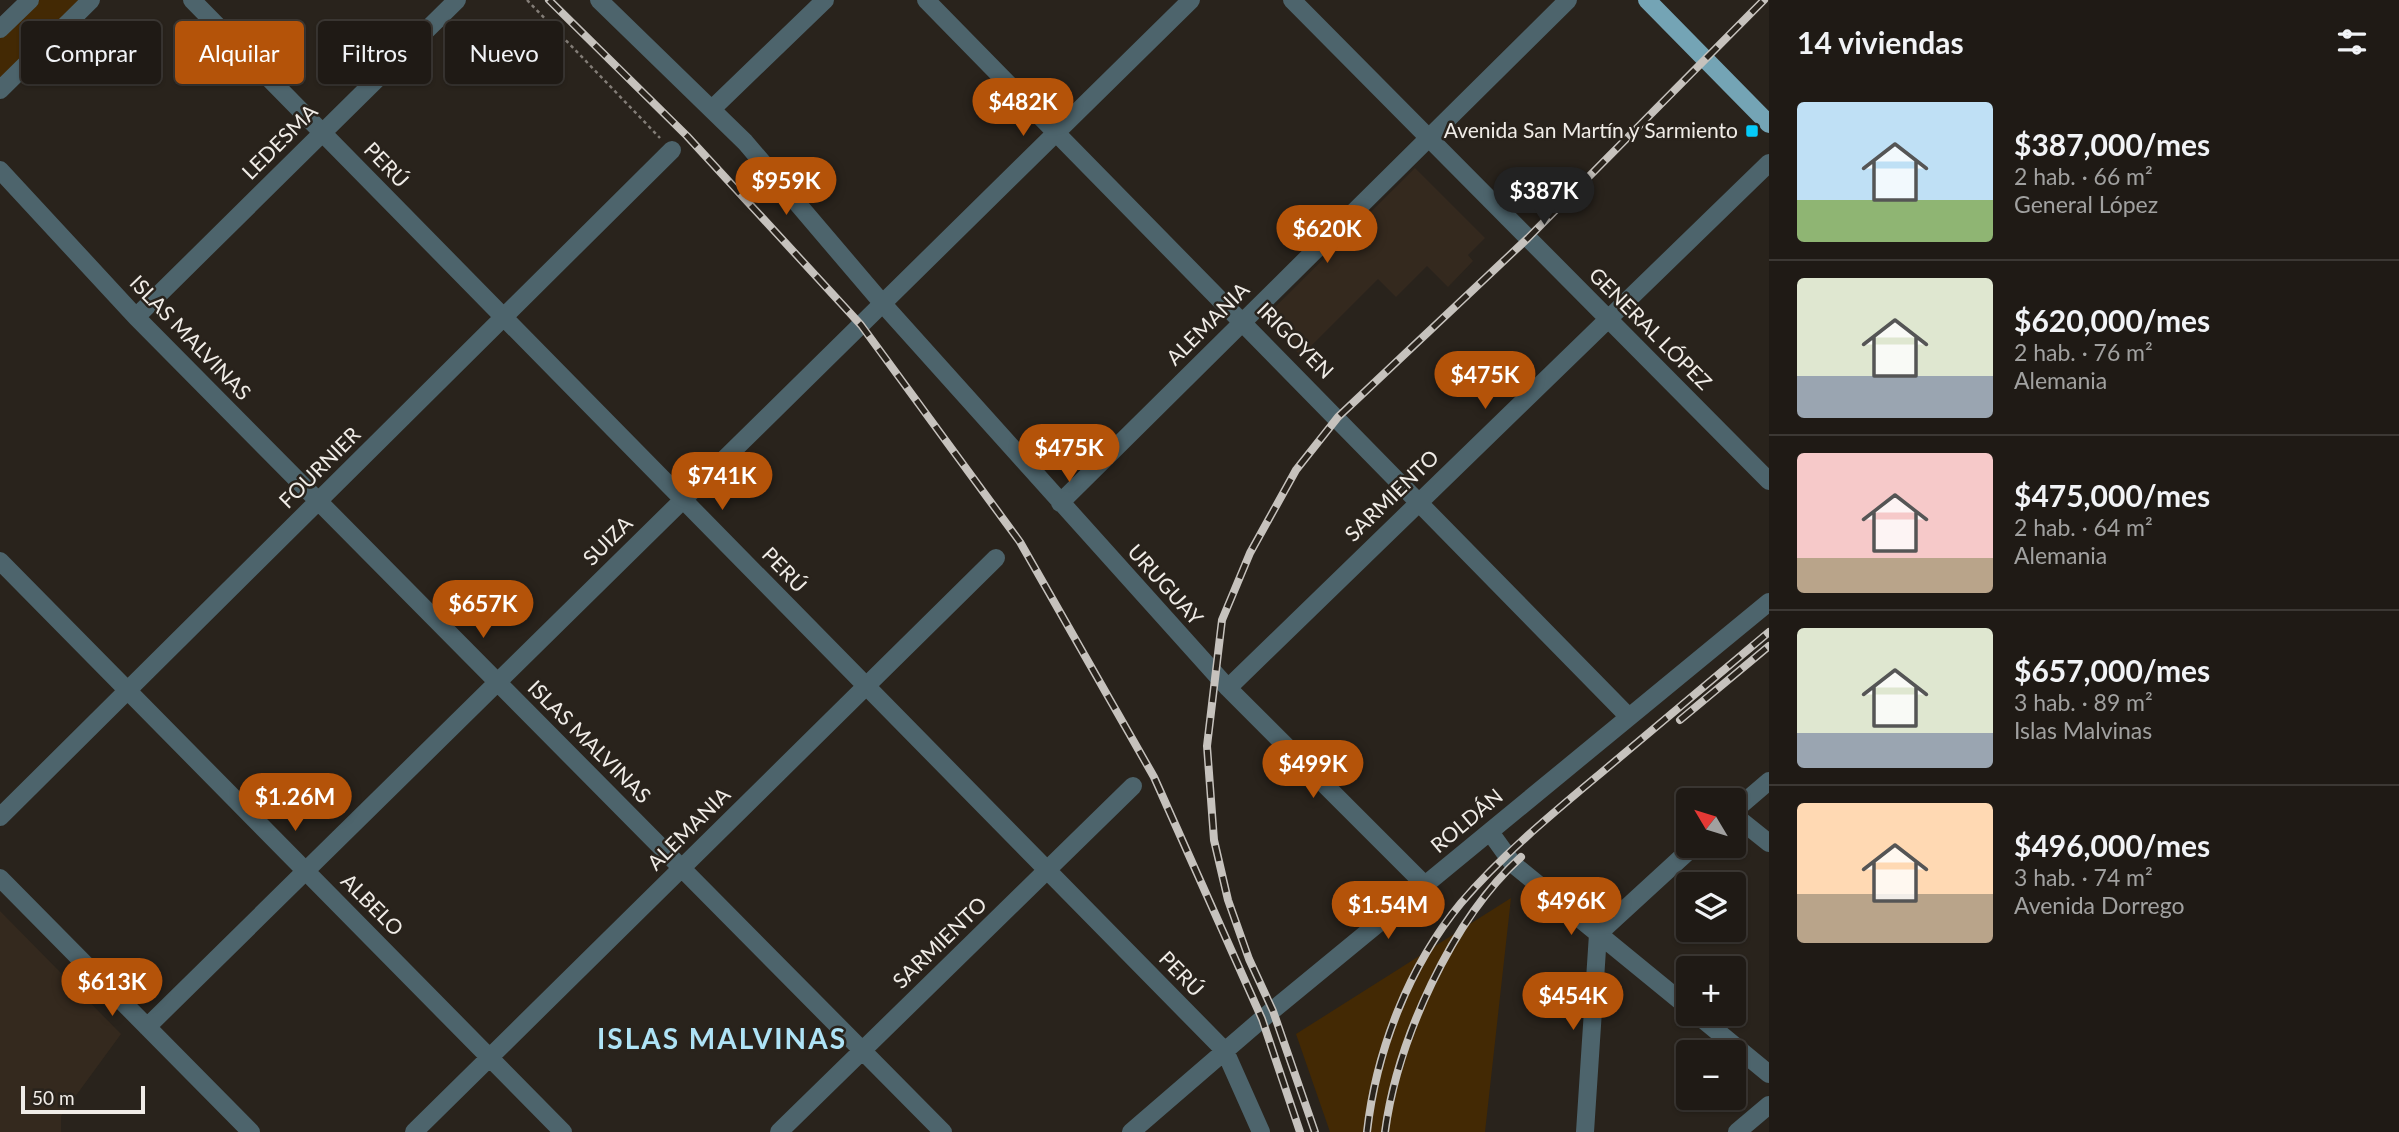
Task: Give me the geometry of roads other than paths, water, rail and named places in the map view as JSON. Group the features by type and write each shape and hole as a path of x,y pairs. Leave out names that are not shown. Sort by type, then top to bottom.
{"main road":[{"path":"1647,0 1769,124"}],"street":[{"path":"0,29 30,0"},
{"path":"0,90 91,0"},
{"name":"PERÚ","path":"192,0 1225,1051"},
{"name":"LEDESMA","path":"136,317 457,0"},
{"path":"599,0 712,109 825,0"},
{"name":"IRIGOYEN","path":"926,0 1629,717"},
{"name":"SUIZA","path":"147,1027 1191,0"},
{"name":"GENERAL LÓPEZ","path":"1292,0 1769,481"},
{"name":"ALEMANIA","path":"1059,503 1568,0"},
{"name":"URUGUAY","path":"712,109 813,219 883,304 1059,503 1228,688 1425,885"},
{"name":"FOURNIER","path":"0,817 673,150"},
{"name":"SARMIENTO","path":"1228,688 1769,163"},
{"name":"ISLAS MALVINAS","path":"0,170 136,317 943,1132"},
{"name":"ALEMANIA","path":"415,1132 996,558"},
{"name":"ALBELO","path":"0,561 563,1132"},
{"name":"ROLDÁN","path":"1131,1132 1225,1051 1769,601"},
{"path":"1746,802 1769,781"},
{"name":"SARMIENTO","path":"779,1132 1133,786"},
{"path":"1746,823 1769,843"},
{"path":"1490,832 1513,864 1676,997"},
{"path":"1585,1132 1598,934 1681,858"},
{"path":"0,878 251,1132"},
{"path":"1711,1026 1769,1074"},
{"path":"1225,1051 1261,1132"},
{"path":"1737,1132 1769,1105"}],"railway":[{"path":"549,0 687,136 861,325 1020,542 1154,777 1262,1019 1300,1132"},
{"path":"1315,1132 1273,1011 1249,959 1228,900 1214,840 1207,746 1222,620 1250,553 1296,470 1338,417 1528,238 1764,0"},
{"path":"1367,1132 1378,1071 1398,1011 1426,954 1461,903 1493,868 1546,819 1769,632"},
{"path":"1680,720 1769,646"},
{"path":"1385,1132 1402,1059 1432,984 1472,913 1521,857"}],"place":[{"name":"Avenida San Martín y Sarmiento","path":"1752,131"}],"district":[{"name":"ISLAS MALVINAS","path":"722,1039"}]}
